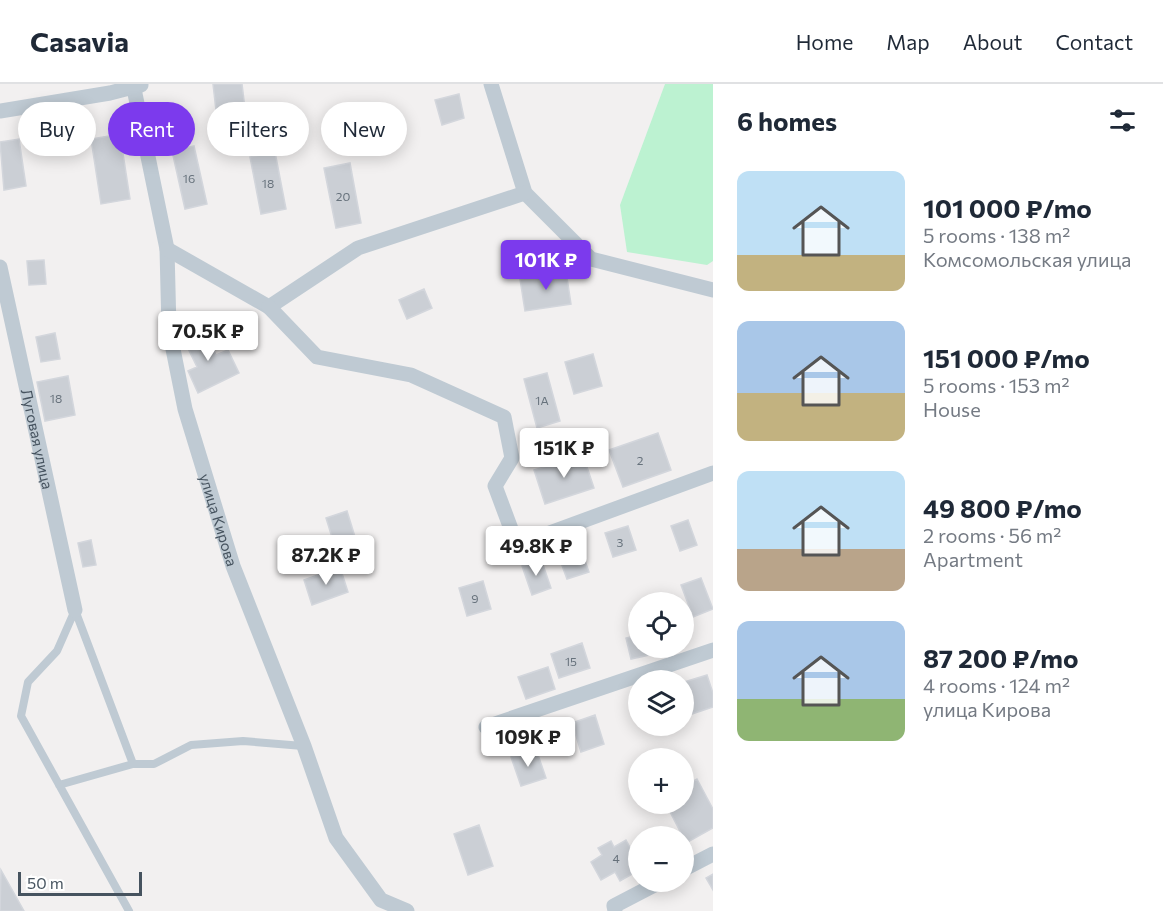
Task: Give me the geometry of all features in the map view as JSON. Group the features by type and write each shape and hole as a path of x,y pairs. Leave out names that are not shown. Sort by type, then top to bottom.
{"street":[{"path":"491,84 525,193 591,259 713,290"},
{"path":"0,111 137,85"},
{"name":"улица Кирова","path":"137,85 167,249 169,329 185,409 233,566 304,746 336,838 381,900 407,911"},
{"path":"269,308 358,248 525,193"},
{"path":"167,249 269,308 317,357 411,375 504,417 512,458 495,486 517,545 713,473"},
{"name":"Луговая улица","path":"0,267 75,610"},
{"path":"486,727 713,650"},
{"path":"694,864 713,854"},
{"path":"615,911 615,906 641,892"}],"lane":[{"path":"75,610 133,764"},
{"path":"75,610 57,651 28,682 21,716 129,911"},
{"path":"60,785 133,764 154,764 191,745 243,741 304,746"}],"green space":[{"path":"665,84 713,84 713,261 707,265 627,252 620,205"}],"building":[{"path":"213,84 242,84 244,102 215,102"},
{"path":"459,94 464,118 442,125 435,100"},
{"path":"108,136 108,156 123,156 130,199 101,204 94,156 96,156 96,138"},
{"path":"18,139 18,156 22,156 26,186 4,190 0,142"},
{"path":"195,150 207,204 185,209 173,156 195,156"},
{"path":"276,156 286,209 261,214 250,157"},
{"path":"350,163 361,223 336,228 324,168"},
{"path":"44,260 46,284 29,285 27,261"},
{"path":"566,271 571,304 525,311 520,279"},
{"path":"424,289 432,308 407,319 399,300"},
{"path":"204,328 216,355 228,350 239,373 198,393 188,371 197,367 183,338"},
{"path":"55,333 60,359 41,362 36,337"},
{"path":"593,354 602,386 574,394 565,362"},
{"path":"547,373 560,421 537,428 524,379"},
{"path":"68,376 75,415 45,421 37,382"},
{"path":"658,433 671,470 623,487 609,450"},
{"path":"583,455 594,488 545,504 534,470"},
{"path":"347,511 356,540 335,547 326,518"},
{"path":"688,520 697,545 680,551 671,526"},
{"path":"628,526 636,550 613,557 605,533"},
{"path":"91,540 96,565 83,567 78,543"},
{"path":"579,544 589,572 567,579 557,552"},
{"path":"541,559 551,588 532,595 522,566"},
{"path":"340,567 348,592 312,605 304,580"},
{"path":"701,578 713,609 694,617 694,592 684,592 681,585"},
{"path":"483,581 491,609 467,616 459,588"},
{"path":"582,643 590,668 559,678 551,654"},
{"path":"548,667 555,689 526,699 518,677"},
{"path":"707,675 713,693 713,707 694,713 694,679"},
{"path":"595,715 604,744 581,752 572,723"},
{"path":"536,749 546,778 521,786 511,757"},
{"path":"697,779 713,809 713,828 694,839 694,826 677,826 671,814 694,814 694,781"},
{"path":"479,825 493,866 468,875 454,834"},
{"path":"626,840 628,844 628,876 620,881 615,872 601,880 591,862 602,855 598,848 611,841 614,847"},
{"path":"1,870 24,911 0,911"},
{"path":"713,874 713,890 706,878"}]}
